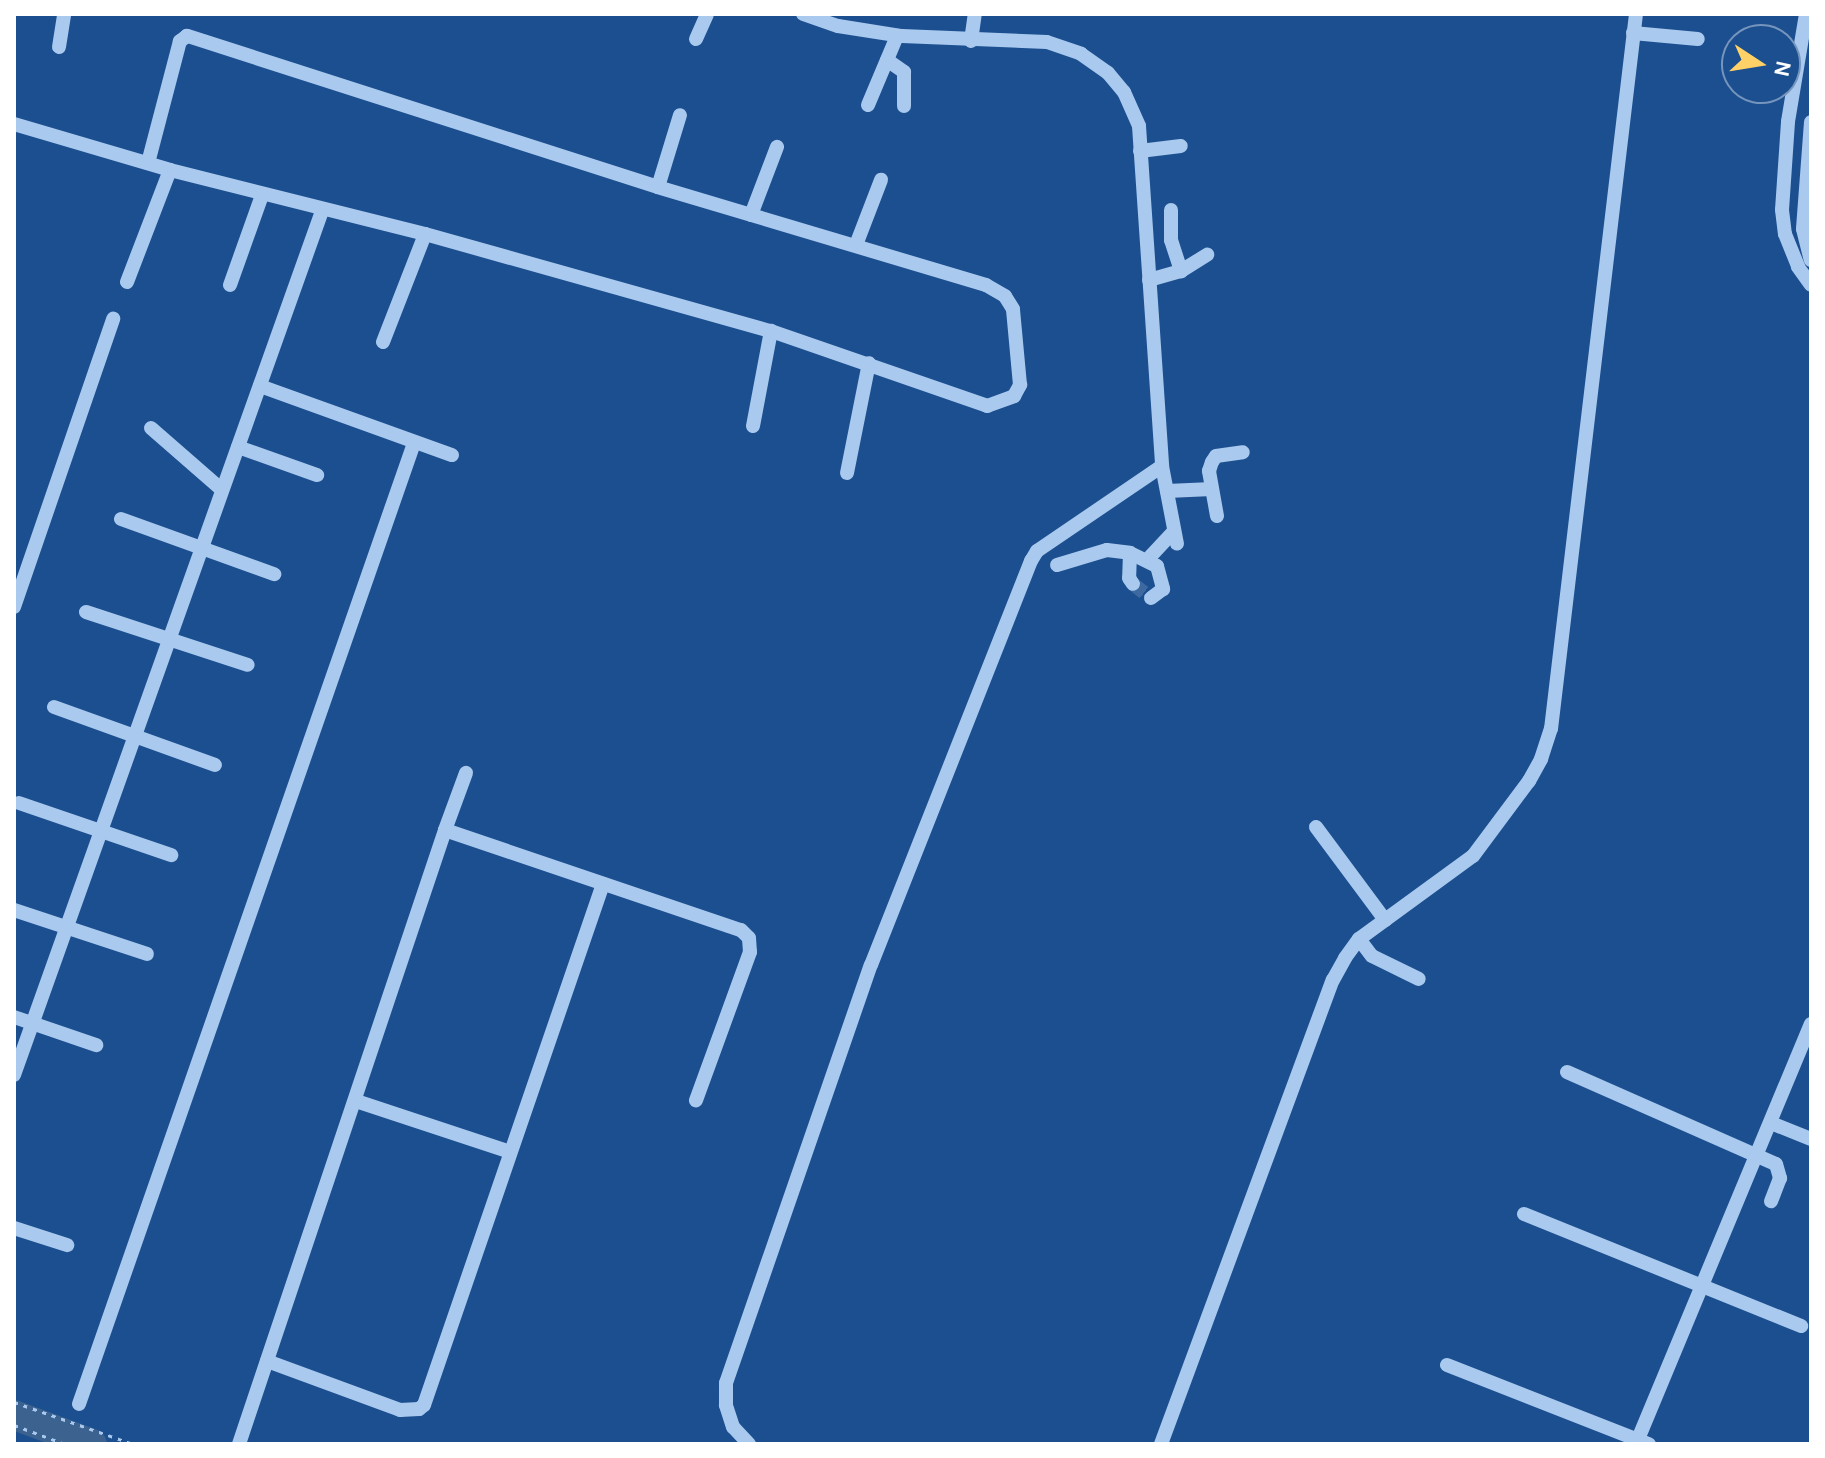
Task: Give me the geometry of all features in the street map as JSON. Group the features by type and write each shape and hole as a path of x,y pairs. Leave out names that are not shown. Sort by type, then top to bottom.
{"street":[{"path":"59,47 64,14"},
{"path":"696,39 707,14"},
{"path":"803,14 838,26 897,36 1047,42 1081,54 1108,73 1124,92 1139,126 1162,466 1176,538 1148,559"},
{"path":"971,41 975,14"},
{"path":"1161,1444 1333,980 1359,939 1473,856 1529,781 1551,729 1636,14"},
{"path":"1806,14 1788,122 1782,210 1785,234 1798,267 1811,285"},
{"path":"1633,33 1698,39"},
{"path":"14,124 170,170 322,211 425,234 771,331 987,406 1014,396 1020,385 1013,309 1005,296 986,285 658,187 187,36 180,41 148,163"},
{"path":"868,105 897,36"},
{"path":"887,60 904,72 904,106"},
{"path":"658,187 680,115"},
{"path":"1811,122 1803,217 1811,260"},
{"path":"1140,151 1181,146"},
{"path":"751,215 777,147"},
{"path":"127,282 170,170"},
{"path":"856,245 881,180"},
{"path":"230,285 262,195"},
{"path":"1171,210 1171,240 1181,271"},
{"path":"14,1075 322,211"},
{"path":"383,342 425,234"},
{"path":"1149,280 1181,271 1207,255"},
{"path":"14,607 113,319"},
{"path":"753,426 771,331"},
{"path":"847,473 869,363"},
{"path":"260,386 452,455"},
{"path":"151,428 222,490"},
{"path":"79,1404 414,443"},
{"path":"238,447 317,475"},
{"path":"1217,516 1209,471 1212,462 1216,456 1243,452"},
{"path":"749,1444 733,1427 726,1405 726,1383 871,965 1031,561 1037,551 1162,466"},
{"path":"1167,491 1212,489"},
{"path":"121,519 274,574"},
{"path":"1057,565 1107,550 1148,559 1157,566 1163,589 1151,598"},
{"path":"1130,553 1129,578 1133,584"},
{"path":"86,612 248,665"},
{"path":"54,707 215,765"},
{"path":"239,1444 466,773"},
{"path":"19,803 171,855"},
{"path":"1316,827 1385,920"},
{"path":"445,830 741,930 749,938 750,952 696,1100"},
{"path":"267,1361 400,1410 419,1409 424,1405 603,884"},
{"path":"14,910 147,954"},
{"path":"1359,939 1372,956 1419,979"},
{"path":"14,1017 96,1045"},
{"path":"1447,1365 1641,1443 1702,1285 1811,1024"},
{"path":"1567,1072 1758,1153 1779,1170 1771,1201"},
{"path":"356,1101 510,1152"},
{"path":"1771,1123 1811,1139"},
{"path":"1524,1214 1801,1326"},
{"path":"14,1228 67,1245"}],"path":[{"path":"14,1402 133,1444"},
{"path":"14,1425 65,1444"}],"waterway":[{"path":"14,1415 92,1444"}],"tunnel":[{"path":"1133,584 1151,598"}]}
